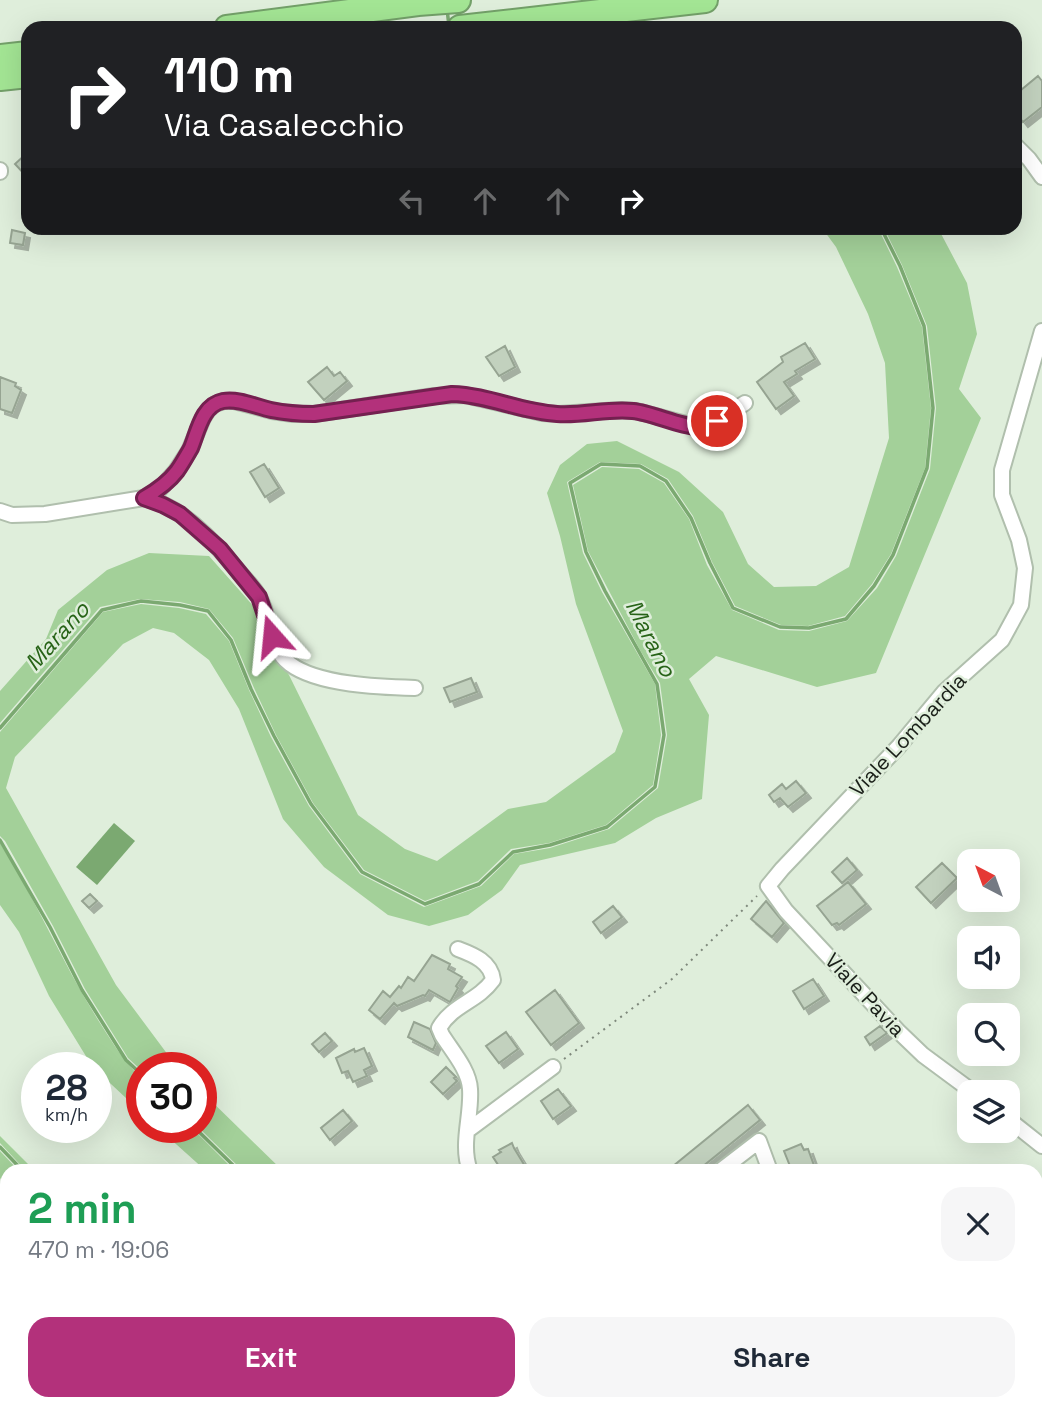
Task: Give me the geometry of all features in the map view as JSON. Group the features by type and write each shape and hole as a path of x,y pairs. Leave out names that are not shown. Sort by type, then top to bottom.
{"highway":[{"path":"280,21 458,0"},
{"path":"522,21 705,0"},
{"path":"0,57 21,55"},
{"path":"0,78 21,76"}],"street":[{"path":"1022,152 1042,177"},
{"name":"Viale Lombardia","path":"768,886 899,746 944,692 1002,640 1021,605 1025,568 1019,540 1002,495 1002,470 1042,331"},
{"path":"0,511 12,515 45,514 144,498 160,489 176,471 189,451 208,410 224,401 293,414 314,414 465,394 542,412 559,414 636,411 703,427 745,403"},
{"path":"144,498 180,514 220,549 259,597 277,648 289,663 305,673 324,679 384,688 415,688"},
{"name":"Viale Pavia","path":"768,886 786,911 898,1031 923,1055 957,1080"},
{"path":"458,949 484,962 492,972 493,980 485,990 454,1010 439,1028 466,1073 470,1087 468,1164"},
{"path":"467,1131 553,1068"},
{"path":"1020,1129 1042,1146"},
{"path":"729,1164 759,1141 768,1164"}],"path":[{"path":"553,1068 672,979 768,886"}],"shaded area":[{"path":"827,235 881,235 922,327 931,408 925,468 891,554 872,584 845,616 808,626 781,625 735,606 712,562 693,516 668,479 641,464 600,462 567,482 583,553 602,592 655,684 661,735 653,785 606,825 549,843 511,849 478,881 425,901 364,870 313,803 276,735 233,638 209,609 180,602 140,599 100,607 0,723 0,691 46,639 58,610 107,570 149,553 209,556 256,609 266,641 289,675 358,815 405,849 437,861 508,809 546,802 615,752 623,731 576,604 547,493 560,465 587,444 617,441 679,472 723,512 748,564 774,587 816,586 849,567 889,438 885,363 868,314 836,247"},
{"path":"887,235 942,235 967,283 977,334 959,389 981,418 876,673 817,687 716,656 689,679 709,715 702,799 656,818 615,843 520,865 502,890 468,915 429,926 388,915 324,867 283,819 239,709 209,660 174,633 153,628 123,644 15,757 6,788 116,985 166,1052 126,1052 126,1055 85,989 53,926 0,836 0,732 103,612 141,604 206,614 229,641 271,737 309,806 360,874 424,907 481,886 514,854 550,848 609,829 658,788 667,735 660,683 588,551 573,485 602,467 639,469 664,483 689,519 707,565 732,610 779,630 809,631 847,621 877,588 896,556 930,469 936,408 927,326"},
{"path":"114,823 135,841 97,885 76,867"},
{"path":"0,843 87,1001 126,1061 126,1098 112,1085 112,1052 83,1052 49,996 19,932 0,905"},
{"path":"217,1107 276,1164 236,1164 214,1143 217,1143"},
{"path":"0,1136 28,1164 20,1164 0,1143"},
{"path":"175,1143 207,1143 228,1164 198,1164"},
{"path":"0,1151 12,1164 0,1164"}],"building":[{"path":"1038,76 1042,81 1042,107 1023,122 1022,121 1022,89"},
{"path":"21,158 21,170 15,164"},
{"path":"12,230 25,235 23,245 10,243"},
{"path":"805,343 815,359 795,371 797,374 784,382 794,396 776,409 757,382 783,362 781,357"},
{"path":"505,346 515,367 499,376 486,357"},
{"path":"327,367 334,376 340,372 347,381 324,400 308,382"},
{"path":"0,377 16,383 15,386 21,390 12,413 0,409"},
{"path":"264,464 279,488 265,497 250,472"},
{"path":"471,678 477,692 450,702 444,688"},
{"path":"796,781 806,793 788,807 780,798 774,802 769,795 782,784 786,789"},
{"path":"847,858 857,870 842,883 832,872"},
{"path":"942,863 957,878 931,903 916,887"},
{"path":"848,882 866,904 839,925 832,925 817,906"},
{"path":"90,894 97,901 89,908 82,901"},
{"path":"766,901 784,923 772,937 751,919"},
{"path":"613,906 622,917 601,933 593,922"},
{"path":"432,955 450,964 448,969 462,977 450,1002 429,990 425,996 397,1006 394,1003 380,1019 369,1010 383,991 390,997 399,986 401,988 408,977 414,981"},
{"path":"813,979 824,996 804,1009 793,991"},
{"path":"555,990 579,1023 551,1045 526,1012"},
{"path":"414,1022 430,1029 436,1043 433,1050 408,1037"},
{"path":"880,1026 887,1033 870,1045 865,1037"},
{"path":"506,1032 518,1049 499,1063 486,1046"},
{"path":"325,1033 332,1041 319,1052 312,1044"},
{"path":"364,1048 372,1066 364,1070 367,1076 353,1082 348,1071 342,1073 336,1058 354,1049 355,1052"},
{"path":"446,1067 457,1081 443,1094 431,1082"},
{"path":"558,1089 571,1106 553,1119 541,1101"},
{"path":"748,1105 760,1120 706,1164 676,1164"},
{"path":"343,1110 352,1121 330,1140 321,1128"},
{"path":"512,1143 524,1164 498,1164 493,1157 501,1152 499,1150"},
{"path":"801,1144 804,1150 808,1149 813,1164 789,1164 784,1151"}],"waterway":[{"name":"Marano","path":"447,9 448,21"},
{"name":"Marano","path":"0,728 102,610 141,601 180,605 208,611 231,640 251,689 311,804 362,872 425,904 479,884 513,852 550,845 607,827 655,787 664,735 657,684 586,552 570,483 601,464 640,466 666,481 691,518 733,608 780,627 809,628 846,619 874,586 893,555 927,468 933,408 924,326 884,235"},
{"name":"Marano","path":"0,840 50,927 82,990 126,1060"},
{"name":"Marano","path":"210,1143 232,1164"},
{"name":"Marano","path":"0,1147 16,1164"}],"route":[{"path":"272,636 259,597 220,549 180,514 144,498 160,489 176,471 189,451 203,418 215,404 234,401 272,411 314,414 465,394 559,414 620,410 636,411 703,427 717,421"}]}
